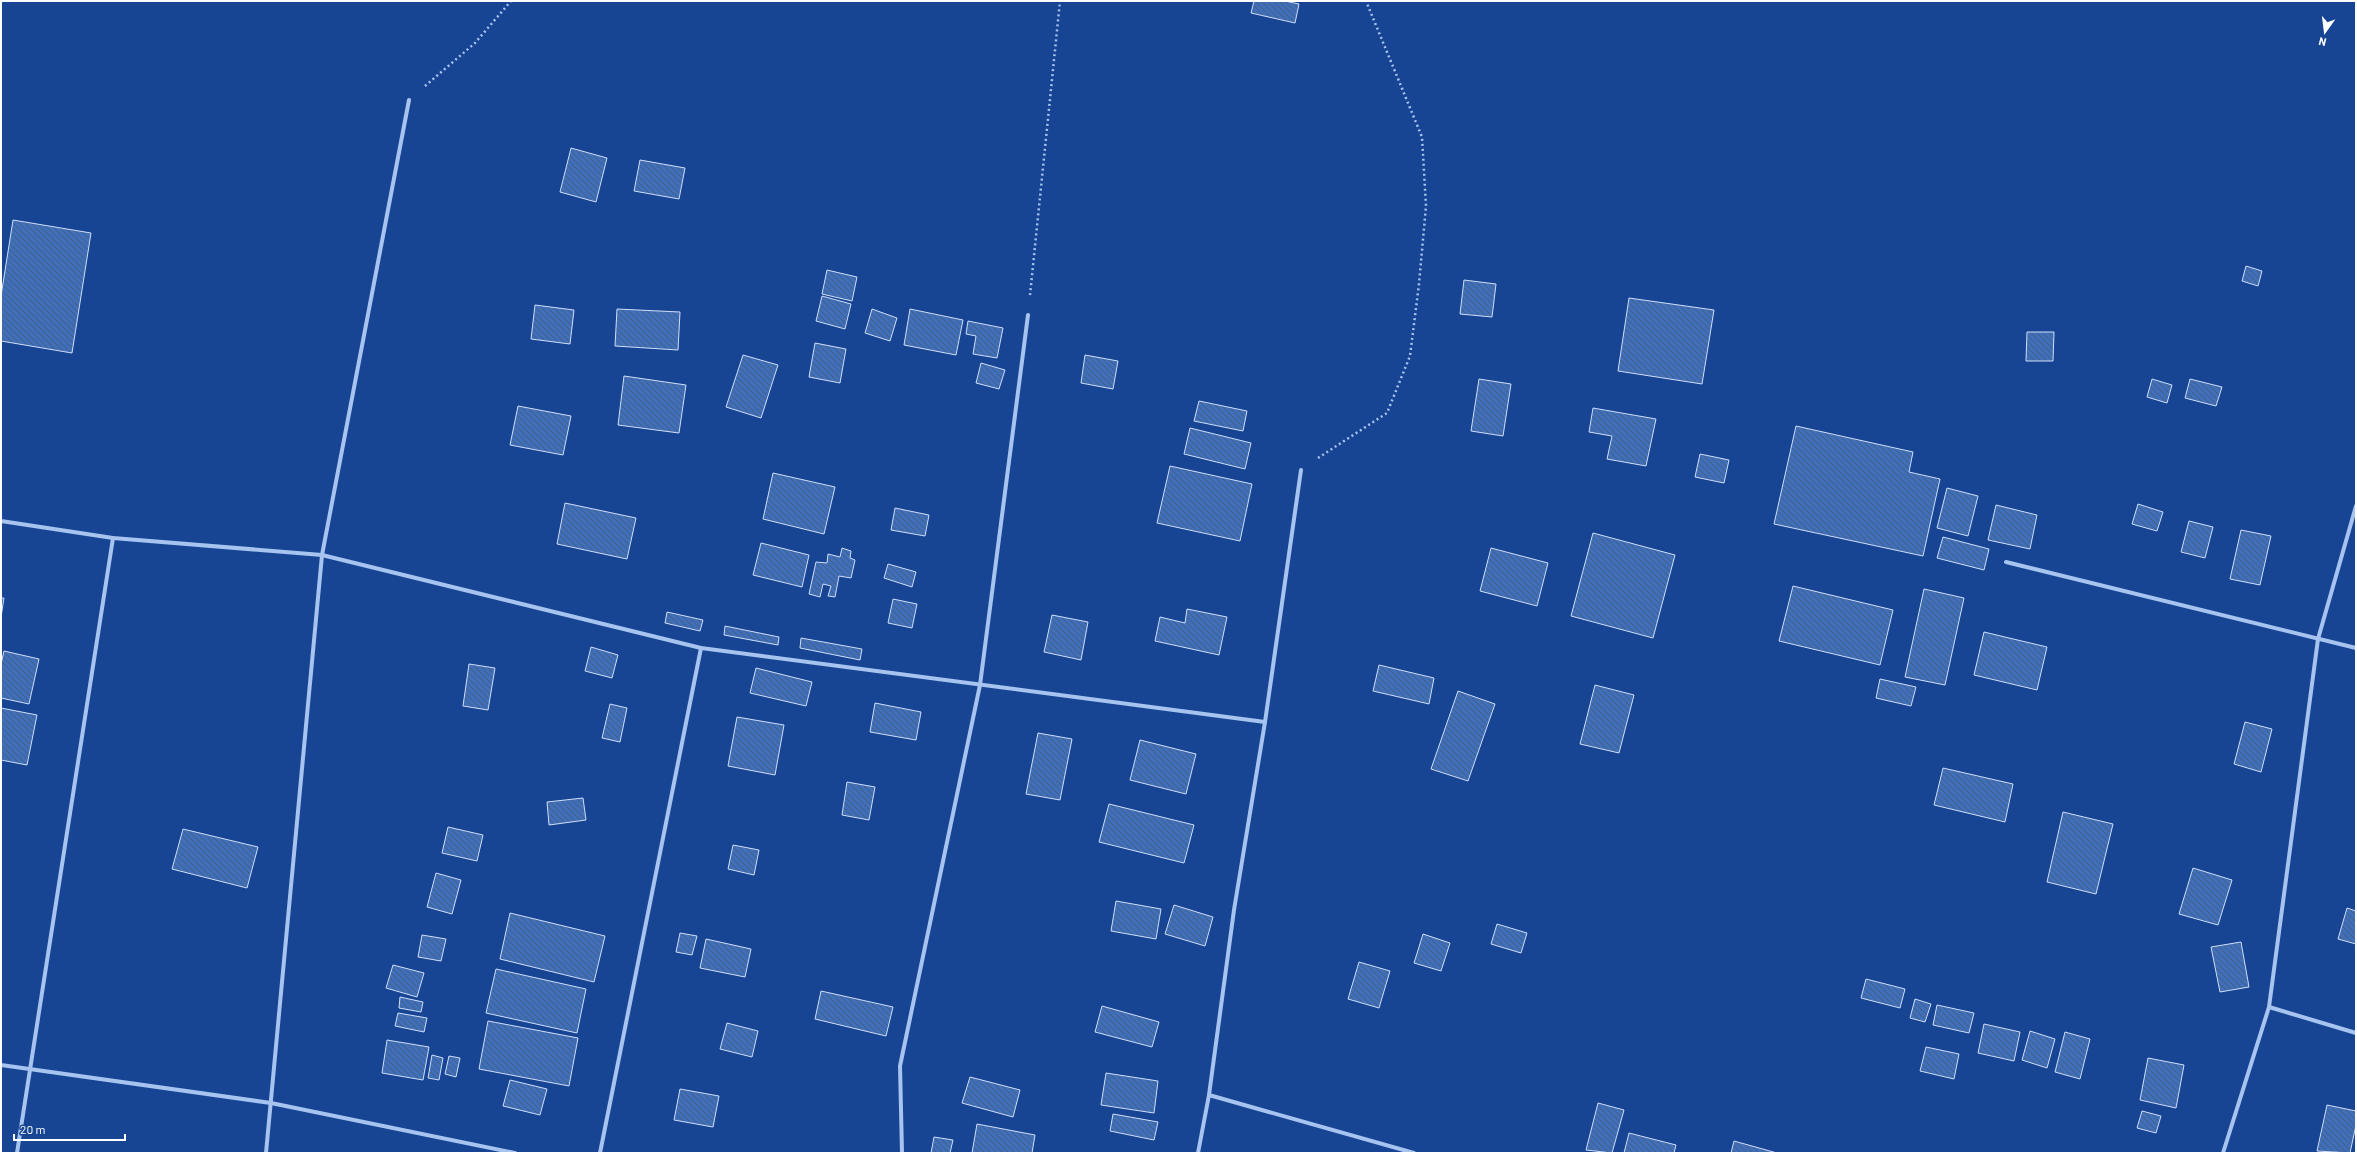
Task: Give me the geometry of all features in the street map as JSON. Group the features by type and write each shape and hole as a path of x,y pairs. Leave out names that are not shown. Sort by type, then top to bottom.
{"street":[{"path":"266,1153 322,555 409,100"},
{"path":"902,1153 900,1066 980,685 1028,316"},
{"path":"1198,1153 1209,1094 1233,918 1266,722 1301,470"},
{"path":"2223,1153 2268,1007 2318,639 2356,506"},
{"path":"1,521 113,538 322,555 700,648 1266,722"},
{"path":"17,1153 113,538"},
{"path":"2006,562 2356,648"},
{"path":"600,1153 700,648"},
{"path":"2268,1007 2356,1033"},
{"path":"1,1065 271,1103 515,1153"},
{"path":"1209,1094 1414,1153"}],"path":[{"path":"409,100 475,43 510,1"},
{"path":"1028,316 1060,1"},
{"path":"1301,470 1387,413 1410,356 1426,206 1422,137 1366,1"}],"building":[{"path":"1254,1 1285,1 1299,4 1295,23 1251,13"},
{"path":"571,148 607,158 596,202 560,192"},
{"path":"640,160 685,168 679,199 634,191"},
{"path":"13,220 91,233 72,353 1,341 1,296"},
{"path":"2246,266 2262,271 2258,286 2242,281"},
{"path":"827,270 857,277 852,301 822,294"},
{"path":"1464,280 1496,284 1492,317 1460,314"},
{"path":"822,296 851,304 845,329 816,321"},
{"path":"1629,298 1714,310 1702,384 1618,371"},
{"path":"535,305 574,310 570,344 531,339"},
{"path":"617,309 680,312 678,350 615,346"},
{"path":"872,309 897,318 890,341 865,333"},
{"path":"910,309 963,320 956,355 904,345"},
{"path":"968,321 1003,328 997,358 973,354 976,336 966,334"},
{"path":"2027,332 2054,332 2053,361 2026,361"},
{"path":"815,343 846,349 840,383 809,377"},
{"path":"743,355 778,365 761,418 726,407"},
{"path":"1085,355 1118,361 1113,389 1081,383"},
{"path":"981,363 1005,370 999,389 976,383"},
{"path":"624,376 686,385 679,433 618,425"},
{"path":"1479,379 1511,384 1503,436 1471,431"},
{"path":"2152,379 2172,385 2167,403 2147,397"},
{"path":"2190,379 2222,387 2216,406 2185,398"},
{"path":"1199,401 1247,411 1243,431 1194,421"},
{"path":"518,406 571,416 563,455 510,445"},
{"path":"1593,408 1656,419 1646,466 1607,459 1612,436 1589,432"},
{"path":"1796,426 1913,452 1909,472 1940,479 1923,556 1774,524"},
{"path":"1190,428 1251,443 1245,469 1184,454"},
{"path":"1700,454 1729,460 1724,483 1695,477"},
{"path":"1170,466 1252,484 1240,541 1157,523"},
{"path":"773,473 835,487 824,534 763,519"},
{"path":"1947,488 1978,496 1968,536 1937,528"},
{"path":"565,503 636,518 627,559 557,544"},
{"path":"2138,504 2163,512 2157,531 2132,524"},
{"path":"1996,505 2037,515 2030,549 1988,540"},
{"path":"895,508 929,515 925,536 891,530"},
{"path":"2189,521 2213,527 2205,558 2181,552"},
{"path":"2241,530 2271,536 2260,585 2230,579"},
{"path":"1593,533 1675,555 1653,638 1571,616"},
{"path":"1943,537 1989,549 1984,570 1937,558"},
{"path":"761,543 809,555 802,587 753,575"},
{"path":"842,548 851,551 850,558 855,560 851,578 839,576 835,597 828,596 831,586 823,584 820,597 809,594 816,562 827,563 828,554 840,557"},
{"path":"1491,548 1548,563 1537,606 1480,591"},
{"path":"888,564 916,572 912,587 884,578"},
{"path":"1793,586 1893,610 1880,665 1779,641"},
{"path":"1924,589 1964,598 1945,685 1905,677"},
{"path":"1,598 4,598 1,617"},
{"path":"893,599 917,604 912,628 888,623"},
{"path":"1187,609 1227,617 1219,655 1155,641 1160,617 1185,623"},
{"path":"667,612 703,620 700,631 665,623"},
{"path":"1052,615 1088,622 1081,660 1044,652"},
{"path":"725,626 779,637 778,645 724,635"},
{"path":"1984,632 2047,647 2037,690 1974,675"},
{"path":"801,638 862,649 860,660 800,648"},
{"path":"591,647 618,655 612,678 585,671"},
{"path":"4,651 39,659 29,704 1,698 1,664"},
{"path":"469,664 495,668 488,710 463,706"},
{"path":"1379,665 1434,678 1429,704 1373,691"},
{"path":"756,668 812,682 806,706 750,693"},
{"path":"1880,679 1916,687 1911,706 1876,698"},
{"path":"1595,685 1634,695 1619,753 1580,744"},
{"path":"1458,691 1495,704 1468,781 1431,769"},
{"path":"875,703 921,712 916,740 870,732"},
{"path":"610,704 627,708 620,742 602,738"},
{"path":"1,708 37,715 27,765 1,760"},
{"path":"737,717 784,725 775,775 728,766"},
{"path":"2245,722 2272,729 2261,772 2234,764"},
{"path":"1038,733 1072,739 1060,800 1026,794"},
{"path":"1140,740 1196,754 1186,794 1130,780"},
{"path":"1943,768 2013,784 2005,822 1934,805"},
{"path":"847,782 875,787 869,820 842,815"},
{"path":"583,798 586,820 549,825 547,802"},
{"path":"1109,804 1194,825 1184,863 1099,842"},
{"path":"2063,812 2113,824 2096,894 2047,882"},
{"path":"448,827 483,835 477,861 442,853"},
{"path":"183,829 258,847 247,888 172,869"},
{"path":"733,845 759,850 754,875 728,869"},
{"path":"2193,868 2232,880 2218,925 2179,914"},
{"path":"436,873 461,880 452,914 427,907"},
{"path":"1116,901 1161,909 1156,939 1111,931"},
{"path":"1174,905 1213,917 1205,946 1165,934"},
{"path":"2347,908 2356,911 2356,944 2338,939"},
{"path":"510,913 605,936 594,982 500,959"},
{"path":"1497,924 1527,933 1521,953 1491,944"},
{"path":"680,933 697,936 692,955 676,952"},
{"path":"1423,934 1450,943 1441,971 1414,963"},
{"path":"422,935 446,939 441,961 418,957"},
{"path":"706,939 751,949 745,977 700,968"},
{"path":"2241,942 2249,987 2220,992 2211,947"},
{"path":"1359,962 1390,971 1379,1008 1348,999"},
{"path":"393,965 424,973 417,997 386,988"},
{"path":"496,969 586,989 577,1033 486,1013"},
{"path":"1866,979 1905,989 1900,1008 1861,998"},
{"path":"821,991 893,1007 886,1036 815,1019"},
{"path":"400,997 423,1002 421,1012 399,1008"},
{"path":"1915,999 1931,1004 1925,1022 1910,1018"},
{"path":"1937,1005 1974,1013 1969,1033 1933,1025"},
{"path":"1102,1006 1159,1022 1152,1047 1095,1032"},
{"path":"398,1013 427,1018 424,1032 395,1026"},
{"path":"488,1021 578,1038 569,1086 479,1069"},
{"path":"727,1023 758,1031 752,1057 720,1049"},
{"path":"1984,1024 2020,1032 2014,1061 1978,1053"},
{"path":"2030,1031 2055,1039 2047,1068 2022,1060"},
{"path":"2065,1032 2090,1039 2080,1079 2055,1072"},
{"path":"387,1040 429,1047 423,1080 382,1073"},
{"path":"1926,1047 1959,1054 1954,1079 1920,1071"},
{"path":"432,1055 443,1058 439,1080 428,1078"},
{"path":"449,1056 460,1058 456,1077 445,1074"},
{"path":"2148,1058 2184,1065 2176,1108 2140,1100"},
{"path":"1106,1073 1158,1081 1154,1113 1101,1105"},
{"path":"970,1077 1020,1090 1013,1117 962,1103"},
{"path":"510,1080 547,1089 540,1115 503,1106"},
{"path":"680,1089 719,1096 713,1127 674,1120"},
{"path":"1598,1103 1624,1110 1612,1153 1586,1150"},
{"path":"2327,1105 2356,1111 2356,1125 2350,1153 2317,1151"},
{"path":"2142,1111 2161,1116 2156,1133 2137,1128"},
{"path":"1113,1114 1158,1122 1154,1140 1110,1131"},
{"path":"977,1124 1035,1135 1032,1153 972,1153"},
{"path":"1629,1133 1676,1145 1674,1153 1624,1153"},
{"path":"934,1137 953,1140 950,1153 931,1153"},
{"path":"1734,1141 1777,1153 1731,1153"}]}
